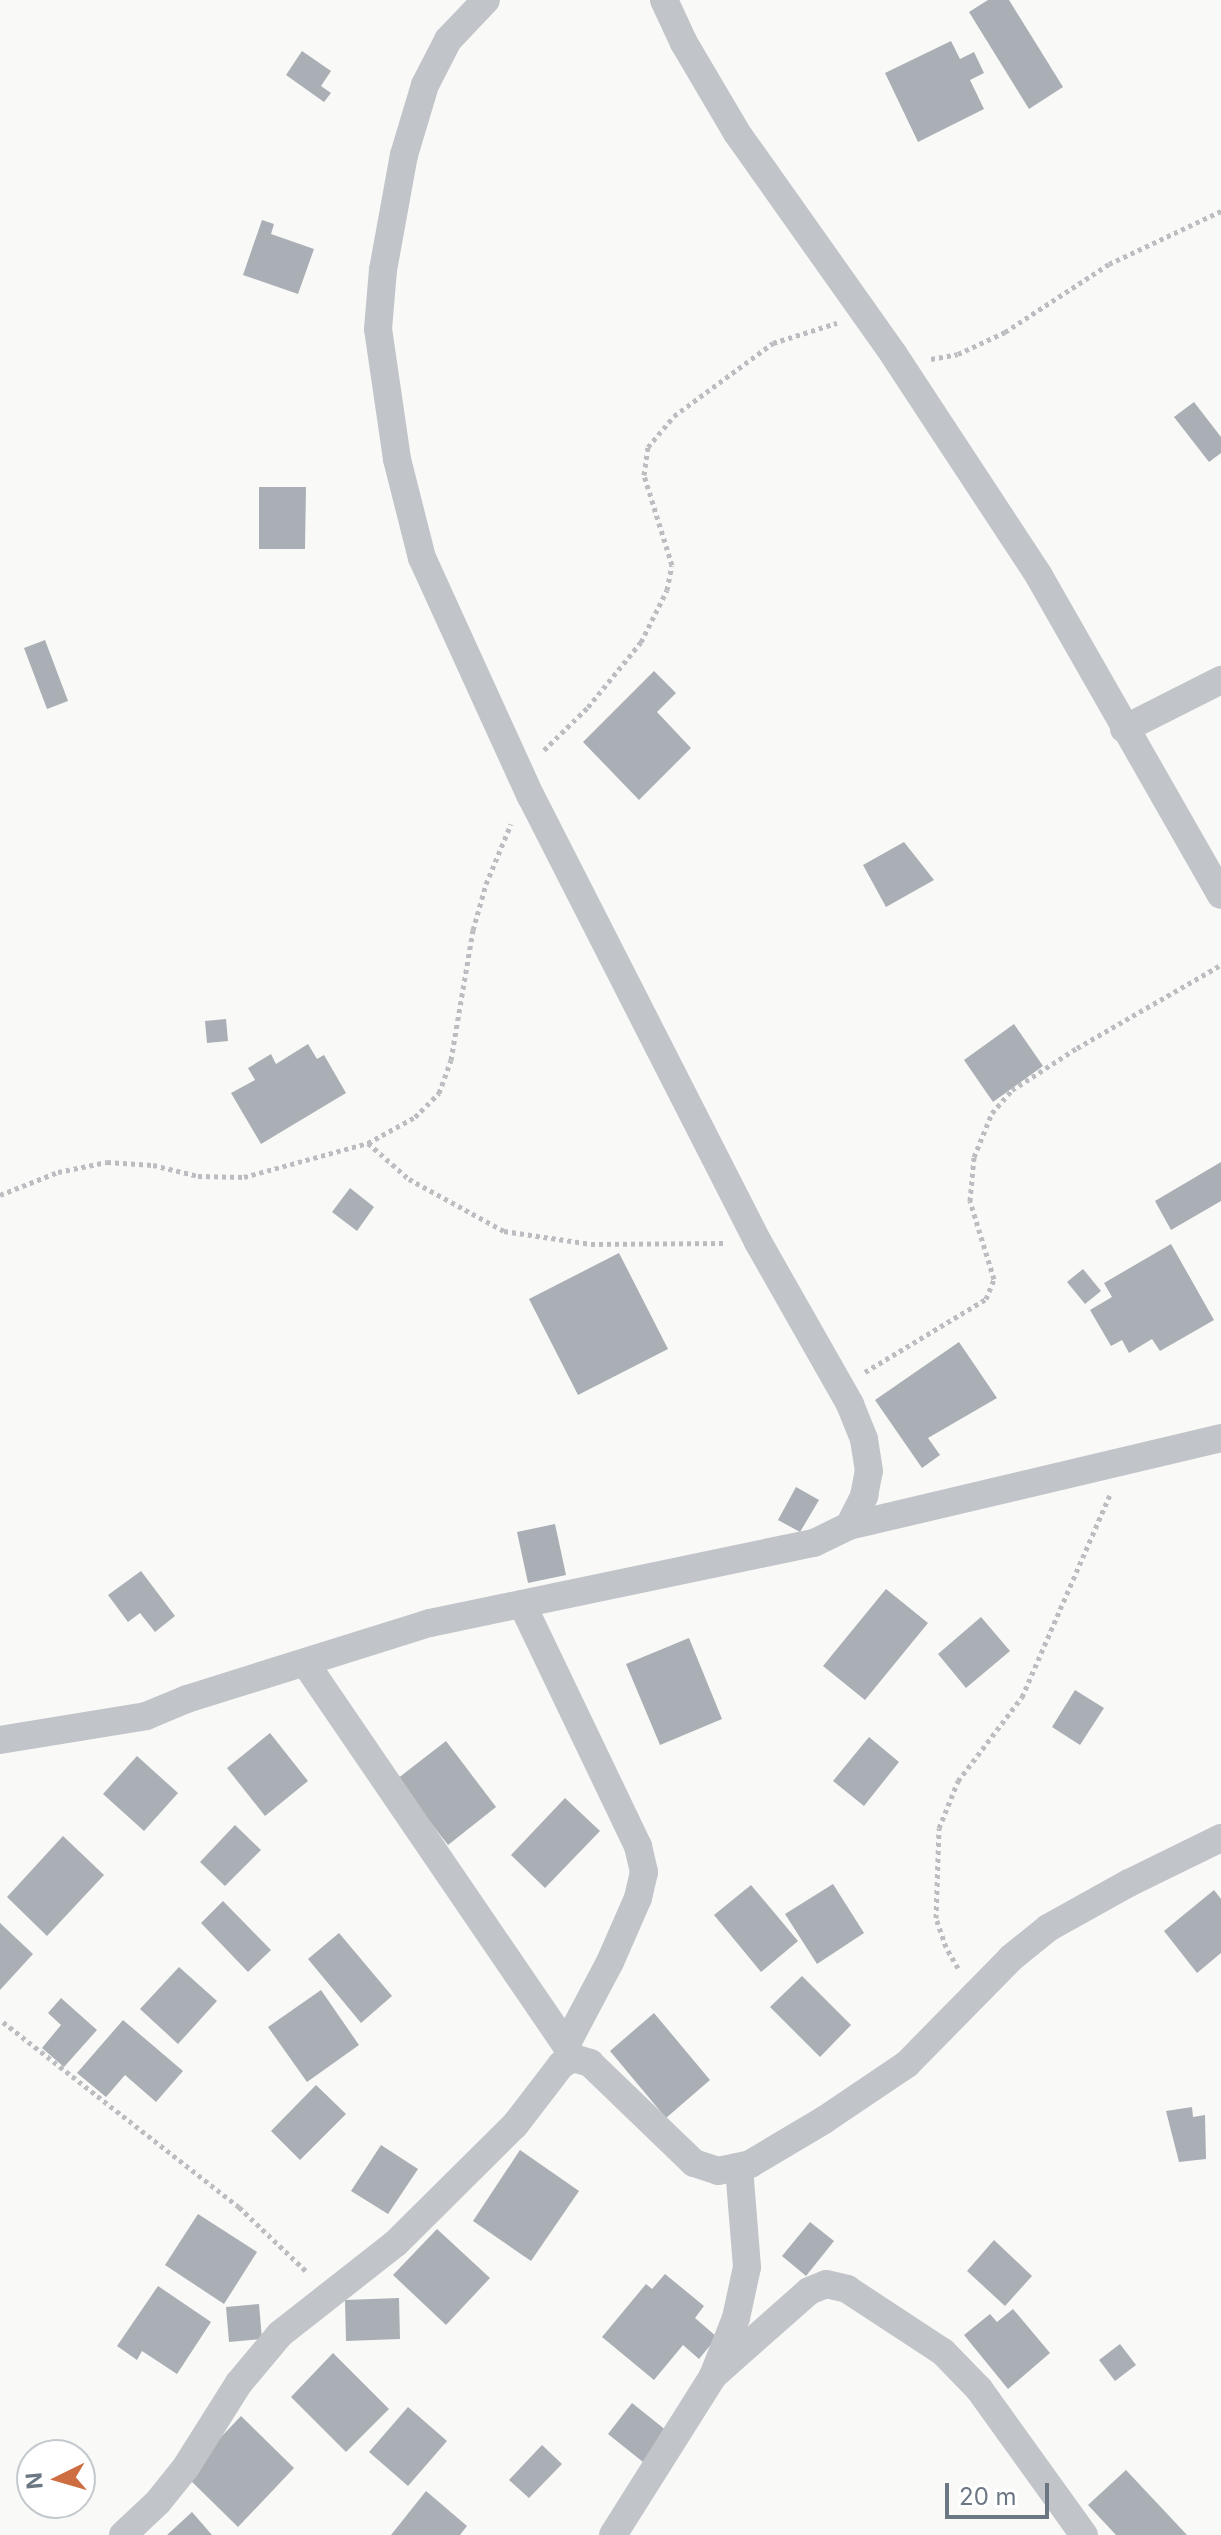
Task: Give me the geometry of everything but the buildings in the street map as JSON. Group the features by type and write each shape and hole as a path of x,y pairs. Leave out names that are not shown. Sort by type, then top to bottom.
{"street":[{"path":"486,0 448,40 425,85 404,155 383,270 378,329 397,459 422,558 525,785 758,1242 841,1388 864,1439 869,1471 864,1496 849,1526"},
{"path":"664,0 684,43 737,133 894,355 1039,576 1221,895"},
{"path":"1124,729 1221,680"},
{"path":"0,1740 146,1716 187,1699 430,1623 814,1543 849,1526 1221,1438"},
{"path":"123,2535 158,2502 186,2467 239,2383 280,2334 329,2292 396,2243 515,2125 570,2052 638,1898 644,1872 638,1846 522,1604"},
{"path":"306,1664 570,2052 590,2063 694,2163 718,2171 750,2164 824,2120 907,2064 1011,1958 1048,1928 1129,1883 1221,1838"},
{"path":"613,2535 713,2376 736,2318 747,2267 739,2167"},
{"path":"713,2376 809,2291 826,2284 847,2289 943,2352 979,2389 1084,2535"}],"path":[{"path":"894,355 929,359 958,354 1005,332 1109,264 1221,211"},
{"path":"0,1195 58,1172 107,1162 153,1165 198,1176 244,1177 368,1143 415,1117 439,1093 451,1060 473,930 486,884 525,785 641,642 667,590 672,565 644,475 648,447 674,416 773,343 865,314"},
{"path":"841,1388 986,1299 994,1279 970,1201 974,1157 992,1113 1012,1090 1221,965"},
{"path":"368,1143 409,1179 504,1231 591,1244 758,1242"},
{"path":"976,1996 946,1947 936,1918 939,1828 958,1781 1022,1697 1125,1461"},
{"path":"3,2022 239,2207 329,2292"}]}
